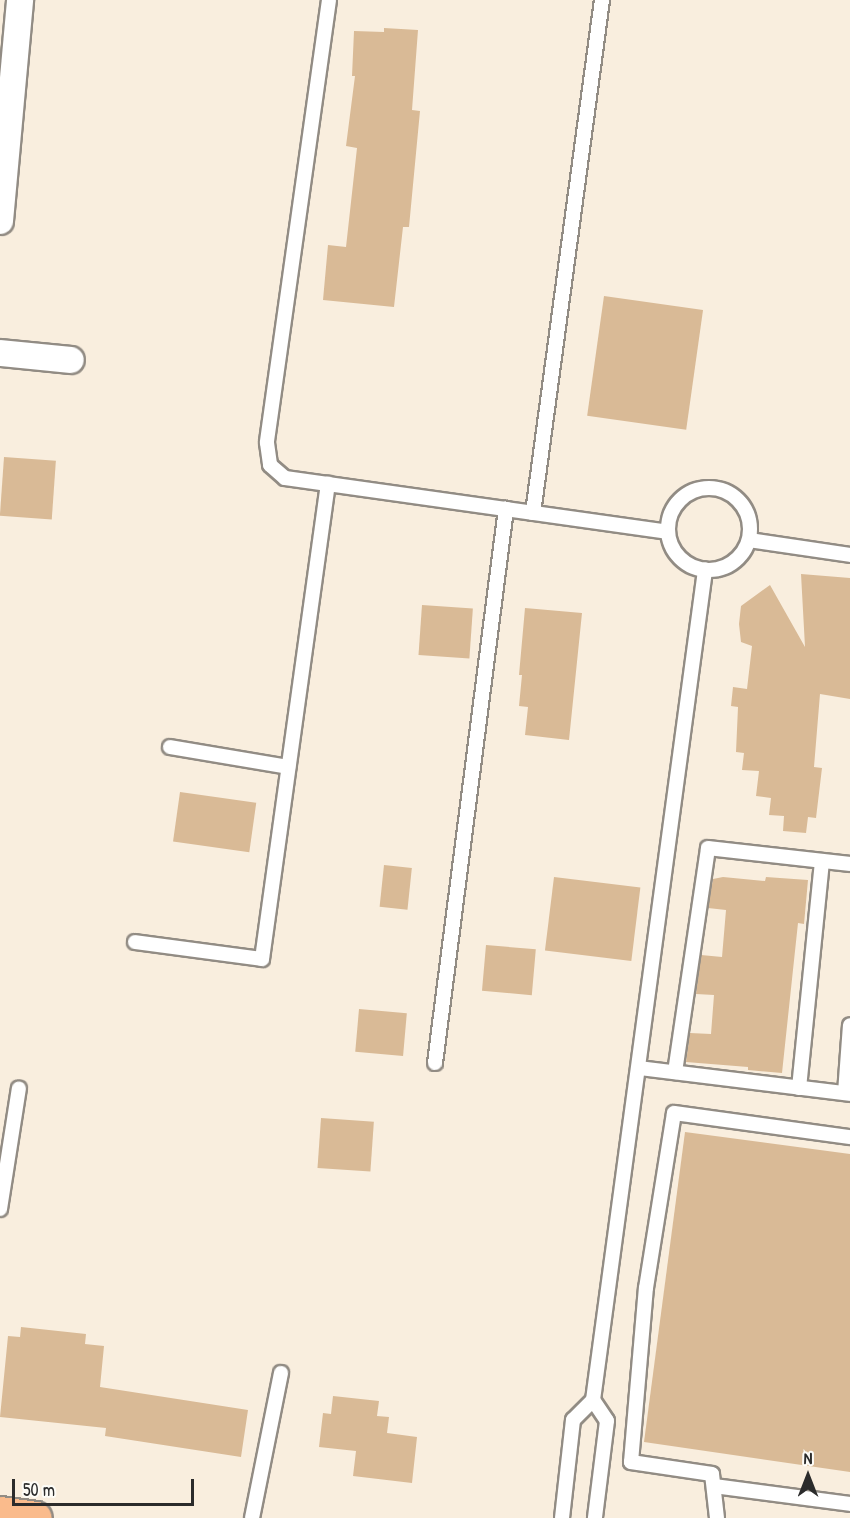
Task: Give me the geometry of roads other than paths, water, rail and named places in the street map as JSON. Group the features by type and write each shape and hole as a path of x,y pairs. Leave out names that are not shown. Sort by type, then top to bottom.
{"highway":[{"path":"0,1513 35,1518"}],"street":[{"path":"0,220 21,0"},
{"path":"0,354 71,360"}],"lane":[{"path":"329,0 267,443 270,465 285,478 667,532"},
{"path":"533,513 602,0"},
{"path":"135,942 262,959 328,484"},
{"path":"713,488 727,491 739,500 747,512 751,525 749,540 743,553 733,563 720,569 705,570 691,566 679,558 671,546 667,532 669,518 680,500 699,489 713,488"},
{"path":"435,1063 506,509"},
{"path":"749,540 850,555"},
{"path":"562,1518 573,1420 593,1400 705,570"},
{"path":"170,747 288,767"},
{"path":"675,1072 708,848 850,864"},
{"path":"799,1088 822,861"},
{"path":"639,1068 847,1094 850,1025"},
{"path":"0,1209 19,1088"},
{"path":"717,1518 712,1474 631,1462 646,1288 674,1113 850,1137"},
{"path":"252,1518 281,1373"},
{"path":"593,1400 607,1420 595,1518"},
{"path":"714,1486 850,1504"}]}
